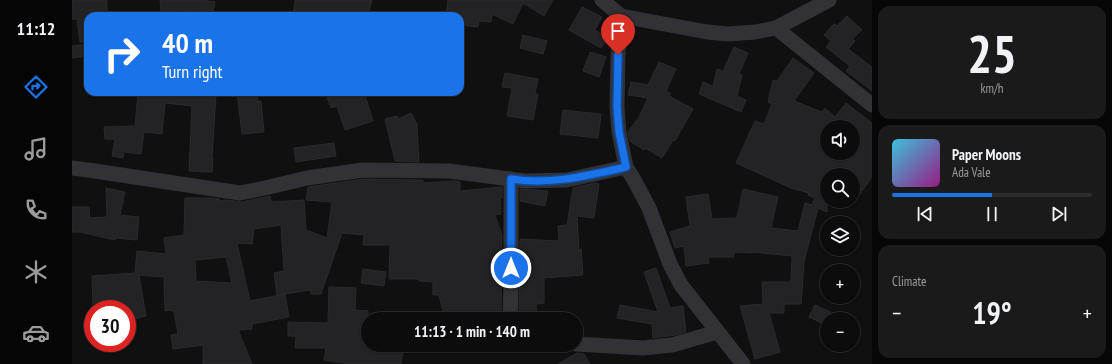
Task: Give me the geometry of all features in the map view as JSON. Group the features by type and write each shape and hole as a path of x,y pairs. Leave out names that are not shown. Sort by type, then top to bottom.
{"street":[{"path":"602,0 621,16 707,32 728,34 755,32 776,28 829,0"},
{"path":"621,16 618,55 617,107 619,132 626,167 649,208 670,264 681,285 743,364"},
{"path":"776,28 872,105"},
{"path":"72,168 240,192 307,178 363,170 417,172 449,171 525,182 567,180 626,167"},
{"path":"510,312 512,282 511,179"},
{"path":"583,345 617,347 672,345 717,332"}],"building":[{"path":"72,0 107,0 107,12 84,12 84,42 80,42 77,19 72,19"},
{"path":"160,0 202,0 215,2 213,12 193,12 183,10 183,12 161,12"},
{"path":"295,0 372,0 369,12 294,12"},
{"path":"448,0 553,0 544,16 523,3 513,24 492,14 491,22 479,21 478,27 464,25 464,12 446,12"},
{"path":"582,7 602,17 595,30 607,38 601,48 569,30"},
{"path":"847,16 862,30 852,39 855,41 848,49 872,67 872,91 846,71 850,66 826,47 831,41 824,35 834,24 837,26"},
{"path":"523,35 547,41 543,54 520,48"},
{"path":"84,44 84,56 72,58 72,46"},
{"path":"734,47 748,53 739,74 742,75 737,96 746,100 741,112 699,94 703,82 713,86 717,69 723,71"},
{"path":"590,52 606,57 599,77 583,71"},
{"path":"793,58 814,73 794,101 822,112 825,108 835,117 846,103 872,123 872,177 860,194 860,168 820,168 820,208 827,208 827,212 818,208 804,262 801,304 784,304 784,313 769,313 780,352 755,359 740,306 763,304 762,282 791,282 792,256 752,252 734,252 734,257 708,257 709,263 686,266 684,246 675,248 670,232 690,226 686,197 708,194 712,219 737,218 743,189 778,197 771,228 798,231 805,203 812,205 815,198 808,195 809,193 791,188 736,163 755,121 764,124 772,104 768,102 773,80 777,81"},
{"path":"659,62 676,69 666,91 670,93 669,96 693,109 675,141 673,140 662,158 645,148 644,150 630,141 628,132 639,117 648,98 628,95 631,82 648,85"},
{"path":"505,73 538,79 535,94 538,94 533,120 507,116 512,88 502,87"},
{"path":"138,96 216,96 212,172 189,171 192,106 165,103 162,134 144,132 141,154 124,152 123,158 112,156 115,139 105,139 104,127 135,126"},
{"path":"237,96 258,96 257,101 261,101 264,132 242,134"},
{"path":"327,96 365,96 373,121 345,130 337,106 331,108"},
{"path":"563,110 601,114 598,138 560,134"},
{"path":"411,113 417,124 419,162 395,161 385,119 397,116 398,119"},
{"path":"334,143 336,156 296,162 294,148"},
{"path":"364,179 423,180 423,183 455,181 460,182 460,191 502,187 502,198 500,198 501,214 495,215 502,235 501,312 443,312 439,295 433,295 433,282 419,281 419,279 389,279 390,245 363,245 364,235 342,233 321,294 311,294 311,290 277,295 274,273 284,271 281,225 254,229 252,244 237,243 250,301 285,294 289,317 252,324 252,329 238,330 252,364 203,364 203,345 173,349 171,335 178,334 174,311 165,311 164,277 139,275 146,316 136,318 136,300 93,300 92,276 135,273 137,251 166,254 164,238 184,235 185,198 211,198 219,199 219,201 225,200 242,202 270,196 271,202 304,200 306,230 327,238 332,202 306,200 308,187","holes":["226,257 232,283 196,281 195,260"]},
{"path":"595,183 599,184 594,218 577,216 579,250 581,249 583,275 544,278 544,303 536,304 537,312 519,312 520,239 559,241 558,226 567,225 573,188"},
{"path":"106,188 125,192 120,215 139,217 137,240 116,238 115,240 80,232 72,232 72,207 89,207 90,218 107,217"},
{"path":"520,189 548,191 545,206 520,201"},
{"path":"656,268 670,308 683,306 686,332 653,338 652,324 617,318 620,305 658,312 644,272"},
{"path":"363,269 386,272 384,286 361,283"},
{"path":"329,287 356,288 355,310 368,311 361,312 361,352 403,352 401,364 349,364 324,360 326,348 295,348 296,336 288,336 288,322 328,323"},
{"path":"815,305 830,312 820,312 820,322 809,317"},
{"path":"577,353 584,354 590,364 558,364"}],"route":[{"path":"511,268 511,179 525,182 567,180 626,167 619,132 617,107 618,55"}]}
